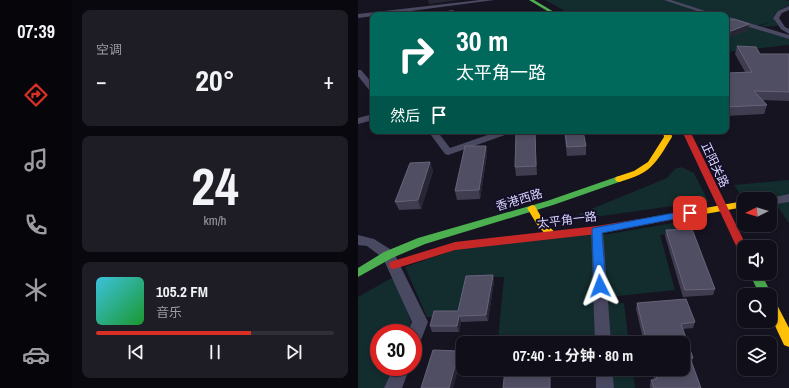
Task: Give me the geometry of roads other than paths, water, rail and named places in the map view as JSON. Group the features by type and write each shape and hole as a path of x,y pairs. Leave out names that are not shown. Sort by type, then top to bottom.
{"main road":[{"path":"526,2 536,12"},
{"path":"526,2 550,12"},
{"name":"香港西路","path":"358,273 391,260 422,241 532,208 637,174 651,164 668,137 668,134"},
{"name":"正阳关路","path":"687,134 738,240"},
{"name":"太平角一路","path":"391,260 455,246 597,230 737,205"},
{"path":"532,208 541,224 553,235"},
{"path":"777,317 789,341"}],"street":[{"path":"374,12 425,5 492,0"},
{"path":"666,0 705,12"},
{"path":"789,8 780,12 776,18 783,28 789,32"},
{"path":"360,14 370,13"},
{"path":"729,19 789,37"},
{"path":"760,29 783,28"},
{"path":"358,72 370,86"},
{"path":"358,121 370,118"},
{"path":"434,134 448,152 499,134"},
{"path":"777,200 789,198"},
{"path":"597,230 603,336"},
{"path":"358,240 370,242 391,260 420,322 419,324"},
{"path":"393,388 398,376"},
{"path":"605,376 606,388"}]}
